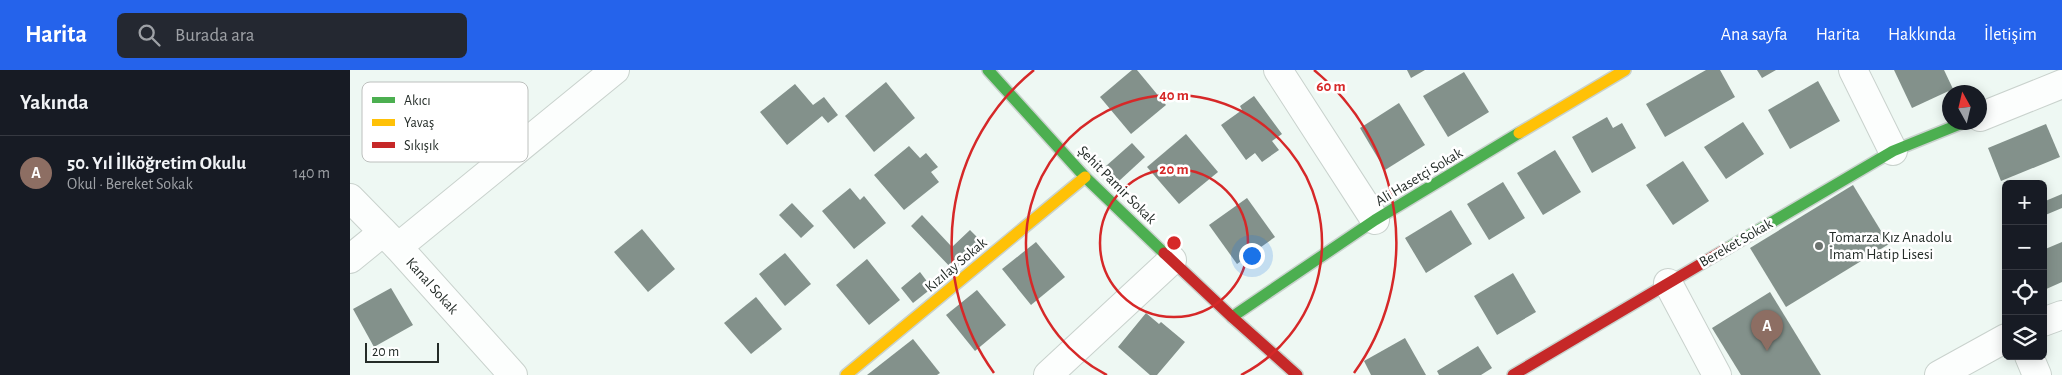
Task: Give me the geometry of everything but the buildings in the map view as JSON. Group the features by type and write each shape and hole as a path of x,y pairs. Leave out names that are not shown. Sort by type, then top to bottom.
{"street":[{"path":"528,136 615,70"},
{"name":"Şehit Pamir Sokak","path":"988,70 1085,177 1232,317 1297,375"},
{"path":"1278,70 1375,220"},
{"name":"Ali Hasetçi Sokak","path":"1232,317 1375,220 1625,70"},
{"path":"1853,70 1893,151"},
{"path":"1987,114 2062,84"},
{"name":"Bereket Sokak","path":"1513,375 1893,151 1945,130"},
{"path":"350,259 390,240 493,162"},
{"name":"Kızılay Sokak","path":"846,375 1085,177"},
{"name":"Kanal Sokak","path":"350,198 513,375"},
{"path":"1048,375 1172,260"},
{"path":"1668,283 1717,375"},
{"path":"2047,321 2062,315"},
{"path":"1939,375 2002,340"},
{"path":"2030,360 2037,375"}],"traffic: fast":[{"path":"988,70 1085,177 1164,253"},
{"path":"1728,248 1893,151 1945,130"},
{"path":"1232,317 1375,220 1519,133"}],"traffic: slow":[{"path":"1519,133 1625,70"},
{"path":"846,375 1085,177"}],"traffic: jam":[{"path":"1513,375 1728,248"},
{"path":"1164,253 1297,375"}],"place":[{"name":"Tomarza Kız Anadolu İmam Hatip Lisesi","path":"1819,246"},
{"name":"50. Yıl İlköğretim Okulu","path":"1767,351"}]}
